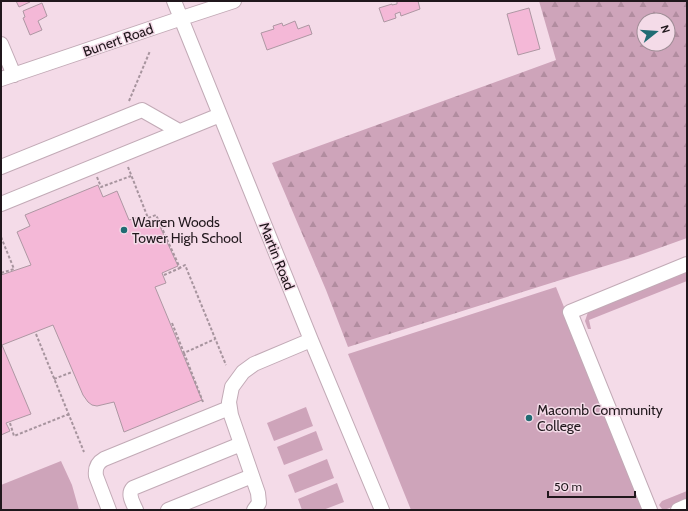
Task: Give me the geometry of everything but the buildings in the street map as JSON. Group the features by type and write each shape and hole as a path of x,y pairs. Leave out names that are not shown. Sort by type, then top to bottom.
{"street":[{"name":"Martin Road","path":"174,1 311,340 382,510"},
{"name":"Bunert Road","path":"7,77 234,1"},
{"path":"1,44 7,77"},
{"path":"1,167 142,110 179,131"},
{"path":"1,204 220,115"},
{"path":"650,510 570,312 687,264"},
{"path":"256,506 258,493 229,408 232,387 237,378 259,360 311,340"},
{"path":"109,510 96,476 95,471 98,464 104,459 229,408"},
{"path":"136,510 130,494 130,491 133,488 241,444"},
{"path":"168,510 252,476"},
{"path":"678,510 687,506"}],"path":[{"path":"129,101 150,51"},
{"path":"127,165 148,218 156,215 180,268"},
{"path":"95,172 101,187 131,176"},
{"path":"1,237 14,269 1,273"},
{"path":"164,275 185,265 226,365"},
{"path":"172,323 203,402"},
{"path":"36,334 84,452"},
{"path":"184,352 216,339"},
{"path":"54,379 72,372"},
{"path":"10,423 14,436 69,414"}],"green space":[{"path":"539,1 687,1 687,238 637,256 348,347 326,290 272,163 556,60"},
{"path":"687,271 687,281 589,320 591,329 588,329 585,321 588,312 593,309"},
{"path":"556,287 645,510 411,510 348,354"},
{"path":"306,407 313,426 274,441 267,423"},
{"path":"316,431 323,450 284,465 277,447"},
{"path":"327,459 334,478 295,493 288,475"},
{"path":"61,461 72,485 79,510 1,510 1,485"},
{"path":"337,483 344,502 323,510 302,510 298,499"},
{"path":"687,491 687,501 667,509 662,509 659,505 662,501"}],"place":[{"name":"Warren Woods Tower High School","path":"124,230"},
{"name":"Macomb Community College","path":"529,418"}]}
